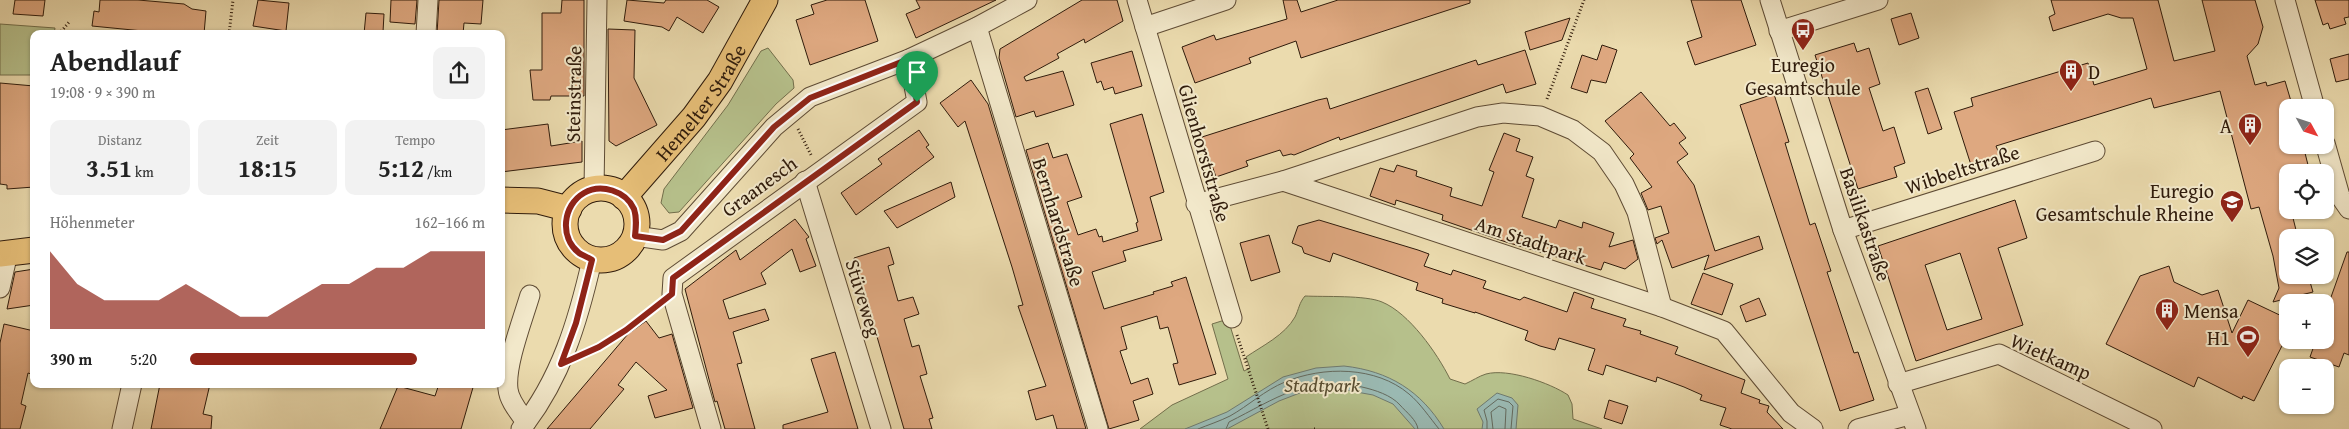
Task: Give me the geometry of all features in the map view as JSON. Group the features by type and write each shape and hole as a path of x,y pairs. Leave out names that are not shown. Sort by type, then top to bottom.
{"main road":[{"name":"Hemelter Straße","path":"624,197 694,117 720,81 766,0"},
{"path":"594,189 610,190 624,197 633,208 637,222 635,236 629,248 618,256 606,260 592,260 578,252 568,240 565,224 569,209 584,193 594,189"},
{"path":"505,200 538,201 569,209"},
{"path":"4,254 30,251"}],"street":[{"path":"426,30 428,0"},
{"name":"Steinstraße","path":"594,189 597,0"},
{"path":"635,236 663,240 681,231 774,127 810,98 909,59 977,27 1027,0"},
{"name":"Glienhorststraße","path":"1137,0 1196,204 1232,318"},
{"path":"1145,27 1226,0"},
{"name":"Basilikastraße","path":"1770,0 1844,230 1912,422"},
{"path":"1779,31 1878,0"},
{"path":"2285,0 2312,99"},
{"name":"Bernhardstraße","path":"977,27 1098,429"},
{"name":"Graanesch","path":"672,294 673,278 917,102 909,59"},
{"path":"1196,204 1283,181 1477,117 1504,113 1540,116 1573,130 1602,152 1624,184 1637,212 1662,307"},
{"name":"Wibbeltstraße","path":"1844,230 2095,151"},
{"path":"2328,154 2340,196 2349,209"},
{"name":"Stüveweg","path":"812,176 880,429"},
{"name":"Am Stadtpark","path":"1283,181 1662,307 1724,331 1791,413 1812,429"},
{"path":"0,288 4,254"},
{"path":"524,426 548,390 561,364 576,323 592,260"},
{"path":"672,294 711,429"},
{"path":"524,426 508,390 508,374 530,295"},
{"name":"Wietkamp","path":"1898,384 1999,354 2152,429"},
{"path":"122,429 131,388"},
{"path":"1858,429 1912,422"}],"path":[{"path":"229,30 233,0"},
{"path":"1540,116 1584,0"},
{"path":"62,30 70,21"},
{"path":"790,114 812,176"},
{"path":"561,364 599,347 626,330 672,294"},
{"path":"1232,318 1268,428"}],"green space":[{"path":"0,24 55,28 55,30 30,30 30,75 0,75"},
{"path":"768,48 793,80 794,88 776,104 679,212 669,213 661,203 664,189 728,105 761,51"},
{"name":"Stadtpark","path":"1305,296 1356,297 1382,302 1392,307 1412,324 1430,346 1450,379 1465,384 1483,375 1495,373 1506,373 1528,378 1551,386 1568,395 1572,404 1573,419 1602,429 1140,429 1172,405 1228,379 1212,324 1228,319 1244,371 1250,368 1246,357 1273,340 1291,323"}],"water":[{"path":"1344,366 1375,373 1402,385 1425,404 1444,429 1415,429 1393,404 1373,395 1329,387 1305,391 1279,401 1227,429 1185,429 1227,412 1283,377 1316,368"},
{"path":"1497,393 1512,398 1518,405 1516,429 1482,429 1483,422 1477,409"}],"building":[{"path":"15,0 45,0 43,16 13,14"},
{"path":"100,0 138,0 184,4 192,9 206,11 204,30 133,30 92,26 94,11 99,12"},
{"path":"258,0 289,3 286,30 253,26"},
{"path":"391,0 417,0 415,24 390,22"},
{"path":"439,0 483,0 481,24 464,23 463,30 437,30"},
{"path":"562,0 584,0 584,96 551,96 550,100 533,100 530,70 542,70 542,13 561,13"},
{"path":"627,0 664,3 666,0 707,0 719,7 703,33 677,17 669,31 662,27 624,21"},
{"path":"827,0 865,0 878,41 810,65 796,20 814,14 811,5"},
{"path":"916,0 996,0 916,38 906,14 920,8"},
{"path":"1082,0 1117,0 1123,21 1085,43 1084,39 1057,54 1059,58 1024,77 1026,81 1063,71 1074,105 1036,117 1034,111 1016,117 999,58 1000,49"},
{"path":"1283,0 1297,0 1301,12 1338,0 1470,0 1470,3 1301,58 1296,41 1249,58 1251,63 1195,83 1182,47 1214,35 1216,40 1287,19"},
{"path":"1691,0 1741,0 1756,45 1695,65 1687,42 1702,37"},
{"path":"2051,0 2158,0 2174,61 2215,51 2202,0 2255,0 2263,27 2258,44 2247,56 2255,85 2266,82 2267,86 2285,81 2290,99 2279,99 2279,154 2305,154 2308,164 2279,164 2279,219 2293,219 2296,229 2279,229 2279,284 2311,284 2313,292 2305,294 2279,294 2279,300 2273,302 2279,288 2273,256 2259,207 2251,209 2220,91 2154,108 2151,98 1996,146 2000,156 1971,165 1954,112 1973,106 1971,98 2088,63 2094,85 2147,69 2133,18 2121,18 2108,14 2053,31 2049,17 2055,14"},
{"path":"2315,0 2349,0 2349,17 2344,18 2346,24 2330,29 2328,23 2323,25"},
{"path":"366,13 384,14 383,30 364,30"},
{"path":"1911,13 1919,38 1899,45 1891,19"},
{"path":"1570,18 1562,40 1530,50 1525,32"},
{"path":"608,29 635,30 634,78 657,125 616,146 609,141"},
{"path":"1854,43 1857,52 1869,48 1880,84 1869,88 1883,131 1894,127 1905,163 1894,167 1897,177 1858,189 1815,55"},
{"path":"1602,45 1617,50 1606,83 1591,80 1587,93 1571,88 1582,55 1597,60"},
{"path":"1525,50 1536,84 1506,93 1503,84 1340,140 1339,137 1294,155 1283,156 1280,150 1246,161 1248,166 1216,177 1202,137 1327,98 1330,109 1476,60 1478,65"},
{"path":"1132,51 1142,86 1115,94 1113,87 1104,90 1101,81 1097,83 1091,63"},
{"path":"2349,54 2349,79 2336,82 2330,59"},
{"path":"971,80 988,104 1086,429 1057,429 1053,415 1036,420 1028,391 1046,386 1018,306 1023,305 1012,267 965,121 958,127 940,103"},
{"path":"0,83 30,86 30,187 7,189 7,185 0,184"},
{"path":"1928,88 1942,129 1928,134 1915,92"},
{"path":"1641,92 1670,126 1674,123 1686,138 1679,143 1688,154 1677,162 1694,185 1715,251 1759,236 1763,249 1704,270 1709,255 1672,268 1662,240 1657,244 1655,238 1669,233 1661,206 1648,210 1641,193 1652,187 1630,158 1634,154 1605,121"},
{"path":"1774,94 1789,142 1785,143 1810,225 1815,223 1831,271 1827,272 1854,353 1858,352 1874,400 1840,411 1740,105"},
{"path":"1142,114 1164,192 1150,197 1162,240 1123,251 1126,261 1092,272 1104,309 1154,294 1153,292 1173,286 1171,282 1186,277 1216,374 1179,385 1173,364 1178,363 1168,327 1160,329 1157,316 1121,327 1127,349 1120,351 1131,384 1148,378 1153,394 1133,401 1139,420 1109,429 1026,150 1048,143 1053,158 1067,154 1082,197 1067,202 1078,235 1096,229 1099,237 1102,236 1103,242 1138,231 1136,223 1138,222 1110,124"},
{"path":"548,124 551,146 582,141 582,162 505,172 505,129"},
{"path":"919,130 929,145 926,147 934,157 856,215 841,193 882,164 878,159"},
{"path":"1504,133 1520,139 1516,151 1533,157 1526,176 1534,179 1522,217 1556,228 1559,220 1582,228 1583,222 1614,233 1609,247 1633,240 1638,259 1625,269 1604,262 1601,270 1506,242 1442,220 1443,215 1396,200 1395,205 1370,196 1380,168 1394,172 1397,165 1417,171 1416,176 1452,188 1450,196 1482,206 1494,172 1489,170"},
{"path":"951,182 955,197 897,228 884,211"},
{"path":"2015,200 2027,238 1998,248 2023,325 1916,361 1878,246","holes":["1960,253 1982,319 1947,330 1925,265"]},
{"path":"795,219 809,237 806,239 816,266 800,272 792,249 761,273 766,284 723,300 729,319 765,309 769,320 733,332 742,363 737,364 755,429 725,429 717,401 715,402 685,289 736,250 740,260"},
{"path":"1319,220 1429,254 1424,266 1451,275 1453,270 1486,281 1483,288 1520,300 1524,297 1567,312 1574,292 1594,299 1591,308 1626,319 1623,326 1641,331 1640,334 1678,347 1675,354 1745,380 1741,393 1760,400 1759,403 1769,406 1767,412 1783,429 1732,429 1720,425 1726,408 1700,400 1702,395 1684,387 1657,377 1656,382 1606,365 1603,375 1588,370 1595,349 1559,338 1555,350 1540,346 1525,340 1528,331 1475,312 1442,303 1443,299 1416,290 1418,283 1333,253 1330,262 1304,253 1302,247 1292,243 1298,226"},
{"path":"1269,235 1280,272 1251,281 1240,243"},
{"path":"889,247 894,264 888,266 898,301 913,297 919,314 904,319 912,347 919,345 927,374 920,376 933,418 929,419 932,429 904,429 854,258"},
{"path":"2347,252 2349,252 2349,355 2344,353 2339,367 2334,365 2334,359 2316,359 2310,357 2313,349 2334,349 2334,294 2332,294"},
{"name":"Mensa","path":"2169,266 2174,282 2202,295 2218,290 2232,333 2248,300 2279,315 2280,349 2254,401 2243,396 2242,399 2198,377 2194,387 2106,344 2140,276"},
{"path":"30,270 30,306 7,309 15,272"},
{"path":"1703,273 1733,284 1722,315 1691,304"},
{"path":"1759,298 1766,315 1746,322 1740,306"},
{"path":"646,321 659,338 672,334 693,408 655,418 648,396 667,390 636,362 618,385 624,389 590,429 547,429 628,334"},
{"path":"4,324 30,330 30,374 28,373 21,404 26,406 20,429 0,429 0,343"},
{"path":"835,352 858,429 783,429 783,425 828,412 811,359"},
{"path":"159,388 209,388 203,414 212,416 211,429 151,429"},
{"path":"397,388 405,388 435,396 438,388 473,388 461,429 380,429"},
{"path":"1609,400 1628,406 1622,424 1604,418"}],"place":[{"name":"Euregio Gesamtschule","path":"1803,51"},
{"name":"D","path":"2071,92"},
{"name":"A","path":"2250,146"},
{"name":"Euregio Gesamtschule Rheine","path":"2232,223"},
{"name":"Mensa","path":"2167,331"},
{"name":"H1","path":"2248,358"}],"route":[{"path":"909,59 917,102 673,278 672,294 626,330 599,347 561,364 586,290 592,260 578,252 568,240 565,224 569,209 575,200 584,193 594,189 615,191 624,197 633,208 637,222 635,236 663,240 681,231 774,127 810,98 909,59"}]}
